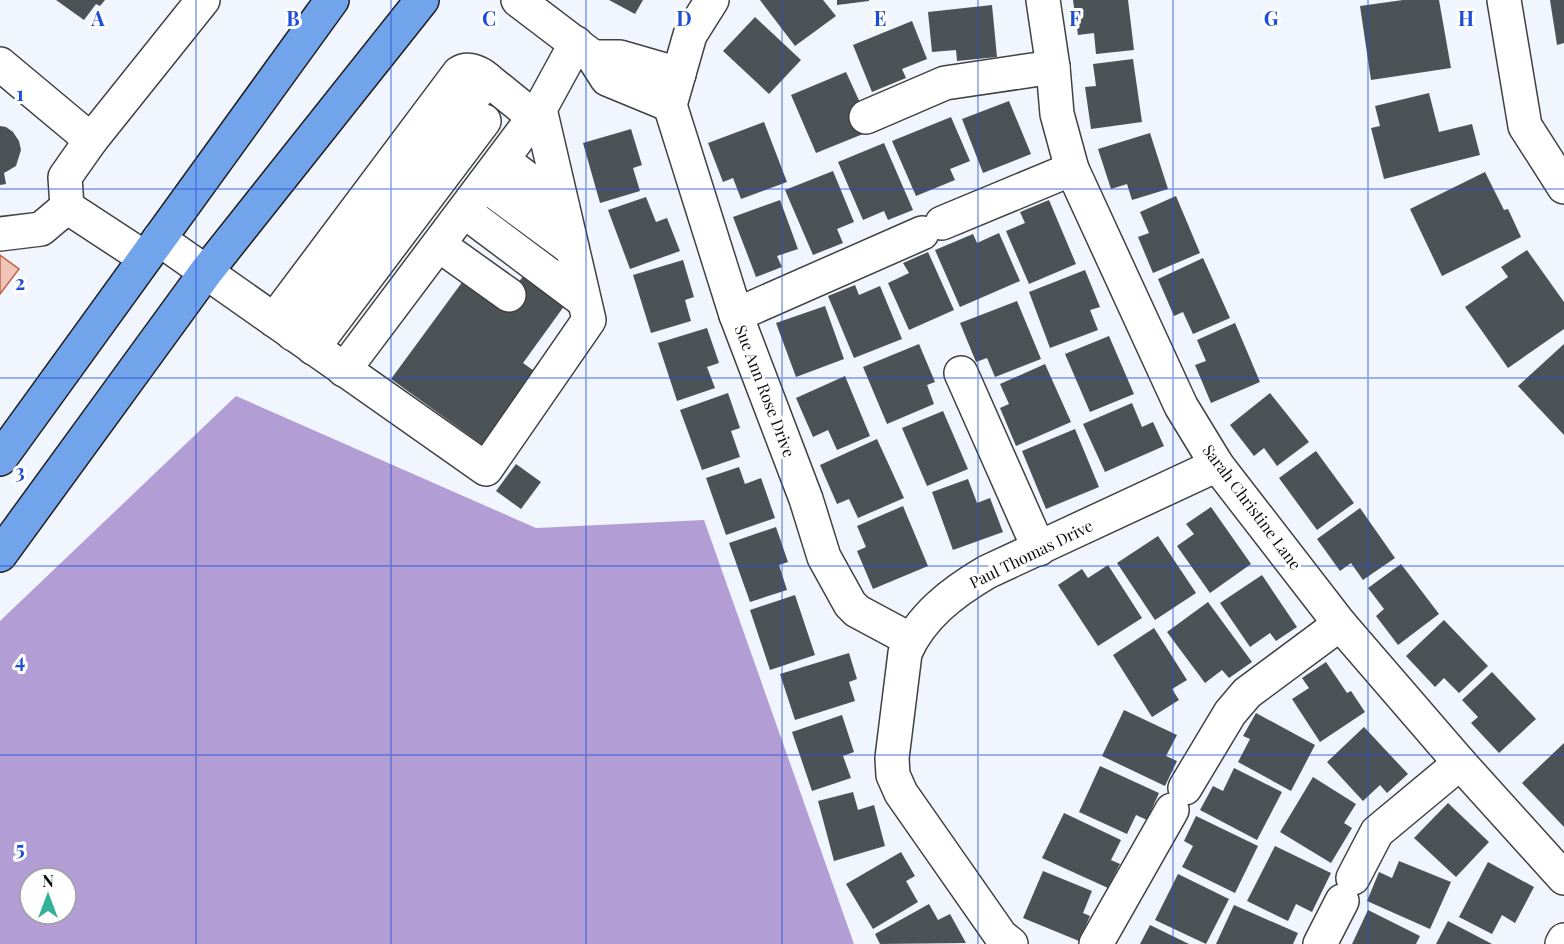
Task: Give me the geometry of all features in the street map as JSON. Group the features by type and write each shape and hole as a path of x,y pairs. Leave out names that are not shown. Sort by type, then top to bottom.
{"main road":[{"path":"0,459 332,0"},
{"path":"0,555 206,272 422,0"}],"street":[{"path":"68,207 65,177 91,140 203,0"},
{"path":"518,0 584,50 607,79 670,105 690,35 712,0"},
{"name":"Sarah Christine Lane","path":"1043,0 1057,114 1072,169 1181,406 1217,465 1340,624 1460,763 1564,878"},
{"path":"1504,0 1525,126 1564,187"},
{"path":"584,50 620,57 679,74"},
{"path":"344,370 584,50"},
{"path":"0,64 91,140"},
{"path":"866,117 945,83 1053,67"},
{"path":"68,207 152,249 206,272 293,334 344,370 486,469 589,320 537,113 491,83 463,70 459,73 293,334"},
{"path":"293,334 491,83"},
{"name":"Sue Ann Rose Drive","path":"670,105 736,315 806,499 824,557 850,604 857,611 911,640"},
{"path":"736,315 1072,169"},
{"path":"472,200 573,253"},
{"path":"472,200 573,253"},
{"path":"472,200 573,253"},
{"path":"472,200 517,285"},
{"path":"0,234 41,229 68,207"},
{"path":"961,373 1039,549"},
{"name":"Paul Thomas Drive","path":"1011,944 1001,936 901,793 893,775 892,758 905,653 911,640 941,604 962,586 987,572 1217,465"},
{"path":"1096,944 1178,799 1230,713 1247,693 1340,624"},
{"path":"1320,944 1377,832 1460,763"}],"shaded area":[{"path":"0,255 19,269 0,294"},
{"path":"236,396 536,528 704,520 854,944 0,944 0,621"}],"building":[{"path":"56,0 105,0 100,6 96,4 84,20"},
{"path":"609,0 643,0 635,14"},
{"path":"760,0 823,0 836,16 795,46"},
{"path":"837,0 869,0 869,1 837,5"},
{"path":"1073,0 1128,0 1134,50 1096,54 1094,33 1078,35"},
{"path":"1403,0 1439,0 1451,68 1371,80 1360,6"},
{"path":"1550,0 1564,0 1564,43 1557,45"},
{"path":"992,5 997,57 957,61 956,50 932,52 928,12"},
{"path":"755,17 801,60 769,94 723,51"},
{"path":"912,21 927,59 902,69 906,78 872,92 853,45"},
{"path":"1133,59 1142,122 1091,129 1085,87 1096,86 1093,64"},
{"path":"846,72 862,107 853,111 863,134 816,153 791,95"},
{"path":"1429,93 1439,132 1472,124 1480,155 1384,179 1371,128 1380,126 1375,106"},
{"path":"1009,101 1031,154 983,173 962,119"},
{"path":"951,117 970,161 950,169 955,180 916,196 892,141"},
{"path":"764,122 787,182 741,199 733,178 723,182 708,143"},
{"path":"0,126 13,132 19,141 21,150 16,166 4,173 6,184 0,185"},
{"path":"631,129 642,165 633,168 640,191 600,203 583,143"},
{"path":"1150,133 1168,189 1132,200 1127,184 1111,189 1098,149"},
{"path":"884,143 913,210 888,220 884,211 863,220 838,162"},
{"path":"833,171 854,222 837,229 843,243 813,255 785,190"},
{"path":"1485,172 1504,210 1508,209 1521,237 1442,276 1410,209"},
{"path":"1176,196 1200,253 1153,273 1138,237 1149,233 1140,212"},
{"path":"646,197 656,222 667,218 680,251 630,269 608,210"},
{"path":"780,200 798,249 777,256 782,267 756,277 733,217"},
{"path":"1049,200 1076,264 1029,284 1006,231 1025,223 1020,212"},
{"path":"999,233 1020,281 960,307 935,250 973,234 977,243"},
{"path":"1527,250 1564,302 1564,329 1508,368 1465,307 1508,277 1501,267"},
{"path":"928,252 954,310 909,330 888,283 909,273 903,263"},
{"path":"1203,258 1230,318 1193,334 1183,312 1174,316 1158,279"},
{"path":"683,260 694,297 685,300 691,321 651,333 633,275"},
{"path":"529,268 570,298 523,363 544,378 491,451 391,379 463,281 500,308"},
{"path":"1085,270 1100,307 1090,310 1098,330 1050,348 1029,292"},
{"path":"855,285 859,295 880,286 902,339 854,358 828,296"},
{"path":"1017,301 1041,359 995,377 987,358 976,362 960,323"},
{"path":"825,306 844,359 796,377 776,323"},
{"path":"1235,323 1260,382 1211,403 1195,365 1206,361 1197,340"},
{"path":"707,328 719,363 707,367 715,388 677,401 658,343"},
{"path":"1109,336 1134,394 1090,412 1065,354"},
{"path":"919,344 935,382 927,385 934,404 887,424 863,367"},
{"path":"1564,344 1564,435 1518,386"},
{"path":"1045,364 1071,422 1016,446 1000,408 1009,404 1000,384"},
{"path":"845,376 870,436 837,450 828,430 813,437 796,398"},
{"path":"728,393 740,428 731,431 740,457 702,470 680,410"},
{"path":"1270,393 1309,442 1277,466 1264,448 1254,456 1230,425"},
{"path":"1132,403 1142,427 1153,422 1164,446 1105,472 1083,424"},
{"path":"943,411 968,469 927,486 902,428"},
{"path":"1075,429 1099,487 1046,509 1022,451"},
{"path":"877,439 904,498 858,518 849,499 837,504 820,465"},
{"path":"1316,451 1354,503 1317,530 1279,478"},
{"path":"516,464 541,482 521,509 496,491"},
{"path":"739,467 745,484 761,478 775,518 726,535 706,478"},
{"path":"968,479 977,503 990,498 1003,532 953,550 932,492"},
{"path":"903,506 928,566 873,589 857,551 866,547 857,526"},
{"path":"1211,507 1251,564 1210,593 1177,546 1194,534 1186,524"},
{"path":"1360,508 1395,558 1363,580 1351,563 1340,571 1317,539"},
{"path":"776,527 788,562 779,565 787,590 750,602 729,543"},
{"path":"1158,536 1196,593 1155,620 1117,563"},
{"path":"1401,564 1439,614 1398,645 1376,616 1384,609 1368,588"},
{"path":"1108,565 1142,618 1098,646 1058,585 1082,569 1088,578"},
{"path":"1262,575 1297,627 1276,641 1270,633 1250,647 1220,603"},
{"path":"795,595 815,655 770,670 750,610"},
{"path":"1208,602 1252,662 1229,678 1222,670 1205,683 1167,632"},
{"path":"1444,620 1488,666 1459,693 1444,678 1435,687 1406,656"},
{"path":"1154,628 1187,680 1172,689 1179,700 1152,717 1113,655"},
{"path":"849,653 857,679 849,682 855,701 795,720 780,674"},
{"path":"1326,662 1347,693 1351,691 1365,712 1320,742 1292,699 1309,688 1302,678"},
{"path":"1492,672 1536,719 1499,753 1471,723 1478,717 1462,700"},
{"path":"1124,710 1177,735 1166,756 1177,761 1165,786 1102,756"},
{"path":"1256,713 1315,745 1291,791 1238,762 1250,739 1243,736"},
{"path":"842,715 854,752 843,756 851,778 812,791 792,732"},
{"path":"1364,727 1408,774 1387,793 1380,785 1363,801 1327,762"},
{"path":"1564,743 1564,827 1522,783"},
{"path":"1100,766 1159,793 1147,820 1136,815 1127,834 1079,812"},
{"path":"1234,768 1282,792 1257,840 1200,810 1213,786 1223,791"},
{"path":"1313,777 1356,804 1344,823 1352,828 1331,863 1280,832"},
{"path":"853,792 858,810 874,805 885,846 834,861 818,801"},
{"path":"1448,803 1489,842 1456,877 1414,838"},
{"path":"1064,813 1121,840 1111,860 1120,864 1108,888 1042,858"},
{"path":"1196,816 1258,846 1235,893 1182,867 1193,846 1184,841"},
{"path":"1275,846 1331,873 1312,912 1296,904 1288,921 1247,901"},
{"path":"901,852 915,876 906,881 918,902 873,929 846,884"},
{"path":"1399,861 1451,882 1430,929 1367,901 1379,872 1392,878"},
{"path":"1488,862 1534,887 1515,923 1502,915 1492,934 1459,917"},
{"path":"1043,871 1092,891 1083,913 1090,916 1079,941 1023,918"},
{"path":"1178,874 1229,899 1206,944 1155,920"},
{"path":"929,904 938,920 950,914 966,943 880,944 875,934"},
{"path":"1234,905 1298,933 1293,944 1216,944"},
{"path":"1368,910 1420,936 1416,944 1352,944"},
{"path":"1448,921 1492,944 1436,944"},
{"path":"1150,925 1189,944 1140,944"}]}
